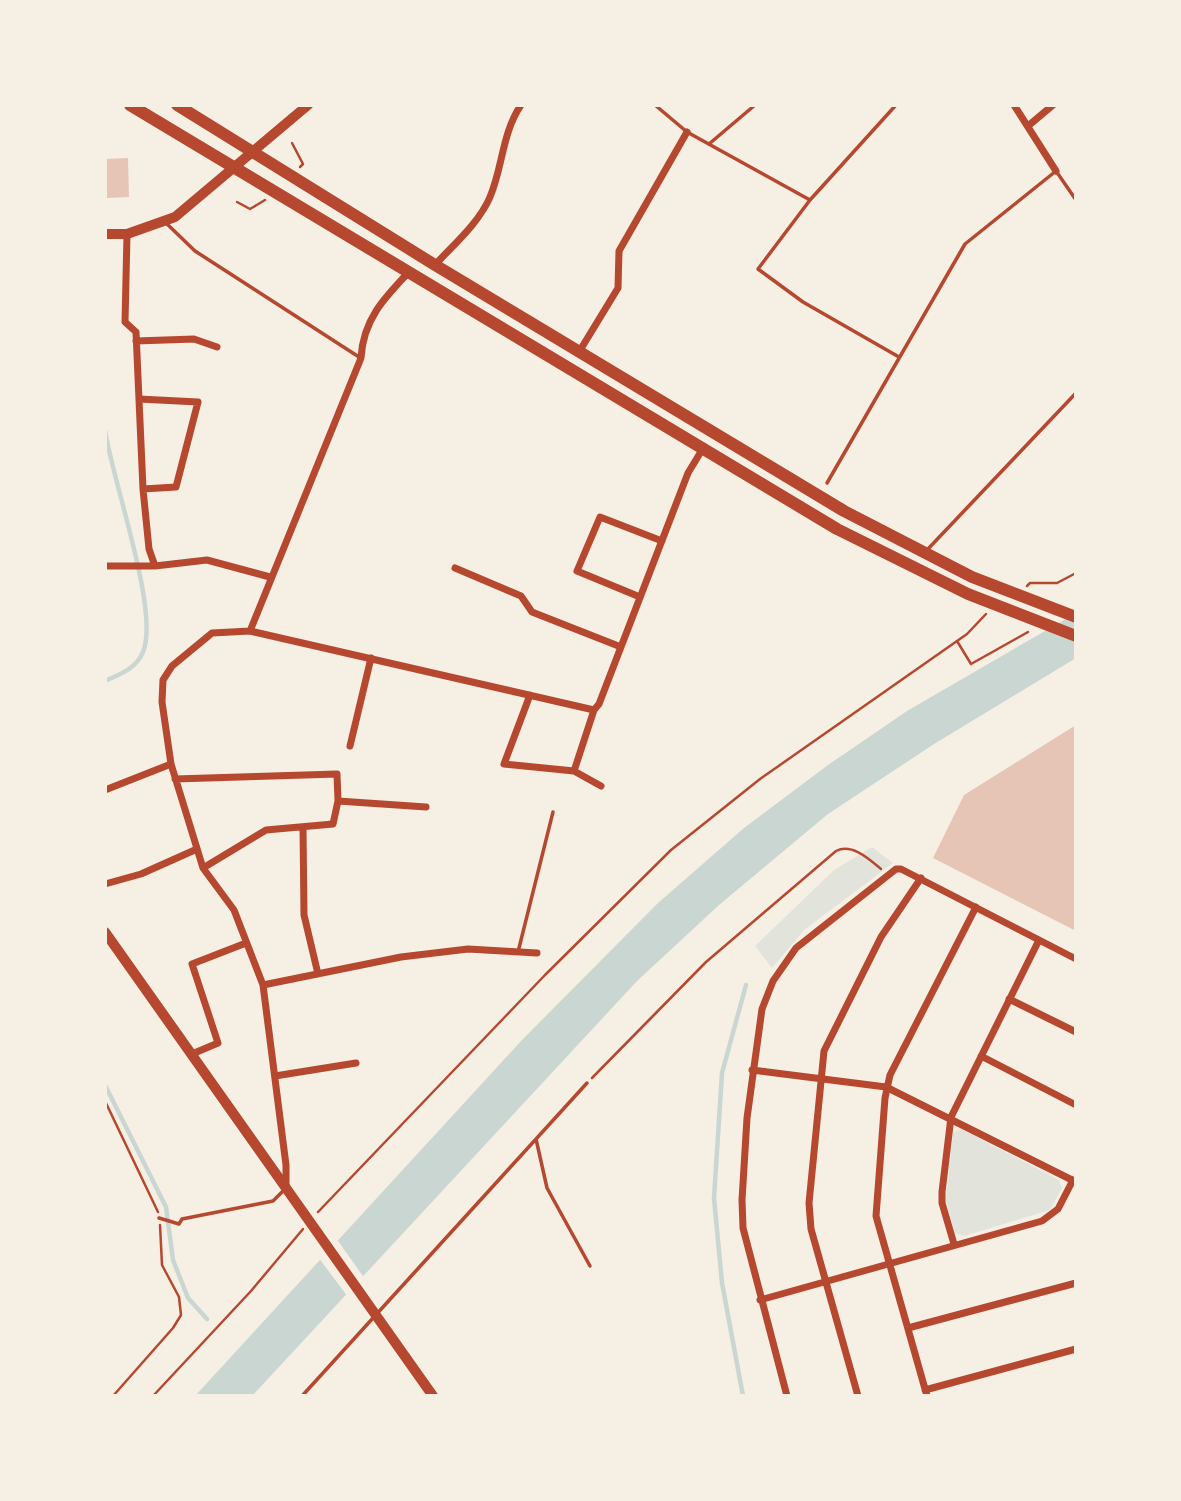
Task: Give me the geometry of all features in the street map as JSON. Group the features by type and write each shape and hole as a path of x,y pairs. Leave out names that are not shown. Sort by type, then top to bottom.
{"highway":[{"path":"130,105 837,529 916,571 1076,636"},
{"path":"177,105 579,353 844,511 925,554 1032,601 1076,617"}],"main road":[{"path":"105,234 127,234 175,217 308,105"},
{"path":"105,932 286,1188 313,1219 375,1315 433,1396"}],"street":[{"path":"435,265 476,219 490,197 508,128 521,105"},
{"path":"1014,105 1056,171"},
{"path":"1028,126 1054,105"},
{"path":"579,353 618,288 619,251 687,132"},
{"path":"127,234 125,322 136,332 143,489 149,549 155,566"},
{"path":"250,631 361,358 362,344 375,307 409,272"},
{"path":"136,341 194,339 217,347"},
{"path":"139,400 198,402 176,487 143,489"},
{"path":"574,771 594,710 599,704 688,473 702,450"},
{"path":"640,597 577,571 600,517 662,541"},
{"path":"105,566 155,566 207,560 270,577"},
{"path":"455,568 521,596 532,612 621,647"},
{"path":"286,1188 275,1076 262,985 234,909 203,868 171,764 162,702 163,680 172,666 212,633 250,631 594,710"},
{"path":"350,746 371,658"},
{"path":"530,695 504,764 574,771 601,786"},
{"path":"105,790 171,764"},
{"path":"175,779 337,774 338,801 333,824 266,830 203,868"},
{"path":"338,801 426,807"},
{"path":"303,827 304,915 318,974"},
{"path":"105,884 141,874 197,849"},
{"path":"787,1396 750,1262 742,1200 752,1070 767,993 796,948 896,869 908,870 1076,959"},
{"path":"858,1396 811,1228 809,1203 820,1077 828,1039 881,937 921,878"},
{"path":"976,907 886,1087 875,1203 926,1393 1076,1349"},
{"path":"954,1244 942,1203 951,1117 1039,940"},
{"path":"191,1054 218,1043 191,964 246,943"},
{"path":"262,985 401,957 468,949 537,953"},
{"path":"1009,999 1076,1032"},
{"path":"981,1056 1076,1105"},
{"path":"275,1076 356,1063"},
{"path":"752,1070 886,1087 1075,1181 1053,1215 760,1300"},
{"path":"908,1328 1076,1283"}],"lane":[{"path":"654,105 687,132 810,200"},
{"path":"709,144 755,105"},
{"path":"896,105 810,200 758,269 803,302 899,357"},
{"path":"827,483 965,244 1056,171 1076,200"},
{"path":"164,221 195,251 361,358"},
{"path":"545,354 555,338"},
{"path":"916,571 932,543 1075,396"},
{"path":"518,953 553,812"},
{"path":"302,1396 587,1083"},
{"path":"536,1139 547,1188 590,1266"},
{"path":"159,1218 179,1224 182,1219 272,1201 286,1188"}],"path":[{"path":"292,143 303,164"},
{"path":"237,202 250,209 259,205"},
{"path":"1026,588 1030,583 1057,583 1076,573"},
{"path":"153,1396 251,1291 313,1219 545,975 671,850 760,779 957,641 981,622 986,613"},
{"path":"957,641 971,664 1030,631"},
{"path":"587,1083 706,962 836,851 842,848 854,850 883,871"},
{"path":"105,1101 150,1192 159,1218 162,1265 179,1297 181,1315 173,1328 113,1396"}],"shaded area":[{"path":"1076,613 1076,658 934,744 828,814 719,905 637,981 252,1396 195,1396 522,1040 658,903 744,828 828,765 907,711"},
{"path":"872,847 893,863 804,930 772,968 755,946 834,870"},
{"path":"961,1129 1059,1180 1062,1188 1050,1210 964,1236 955,1233 946,1201 953,1133"}],"pier":[{"path":"336,1238 365,1279 348,1297 318,1257"}],"building":[{"path":"128,158 129,197 107,198 106,159"},
{"path":"1076,725 1076,931 933,858 964,795"}],"waterway":[{"path":"105,430 140,577 147,633 143,652 136,663 105,681"},
{"path":"743,1396 722,1283 714,1198 722,1073 746,985"},
{"path":"105,1085 166,1207 173,1260 188,1298 207,1319"}]}
